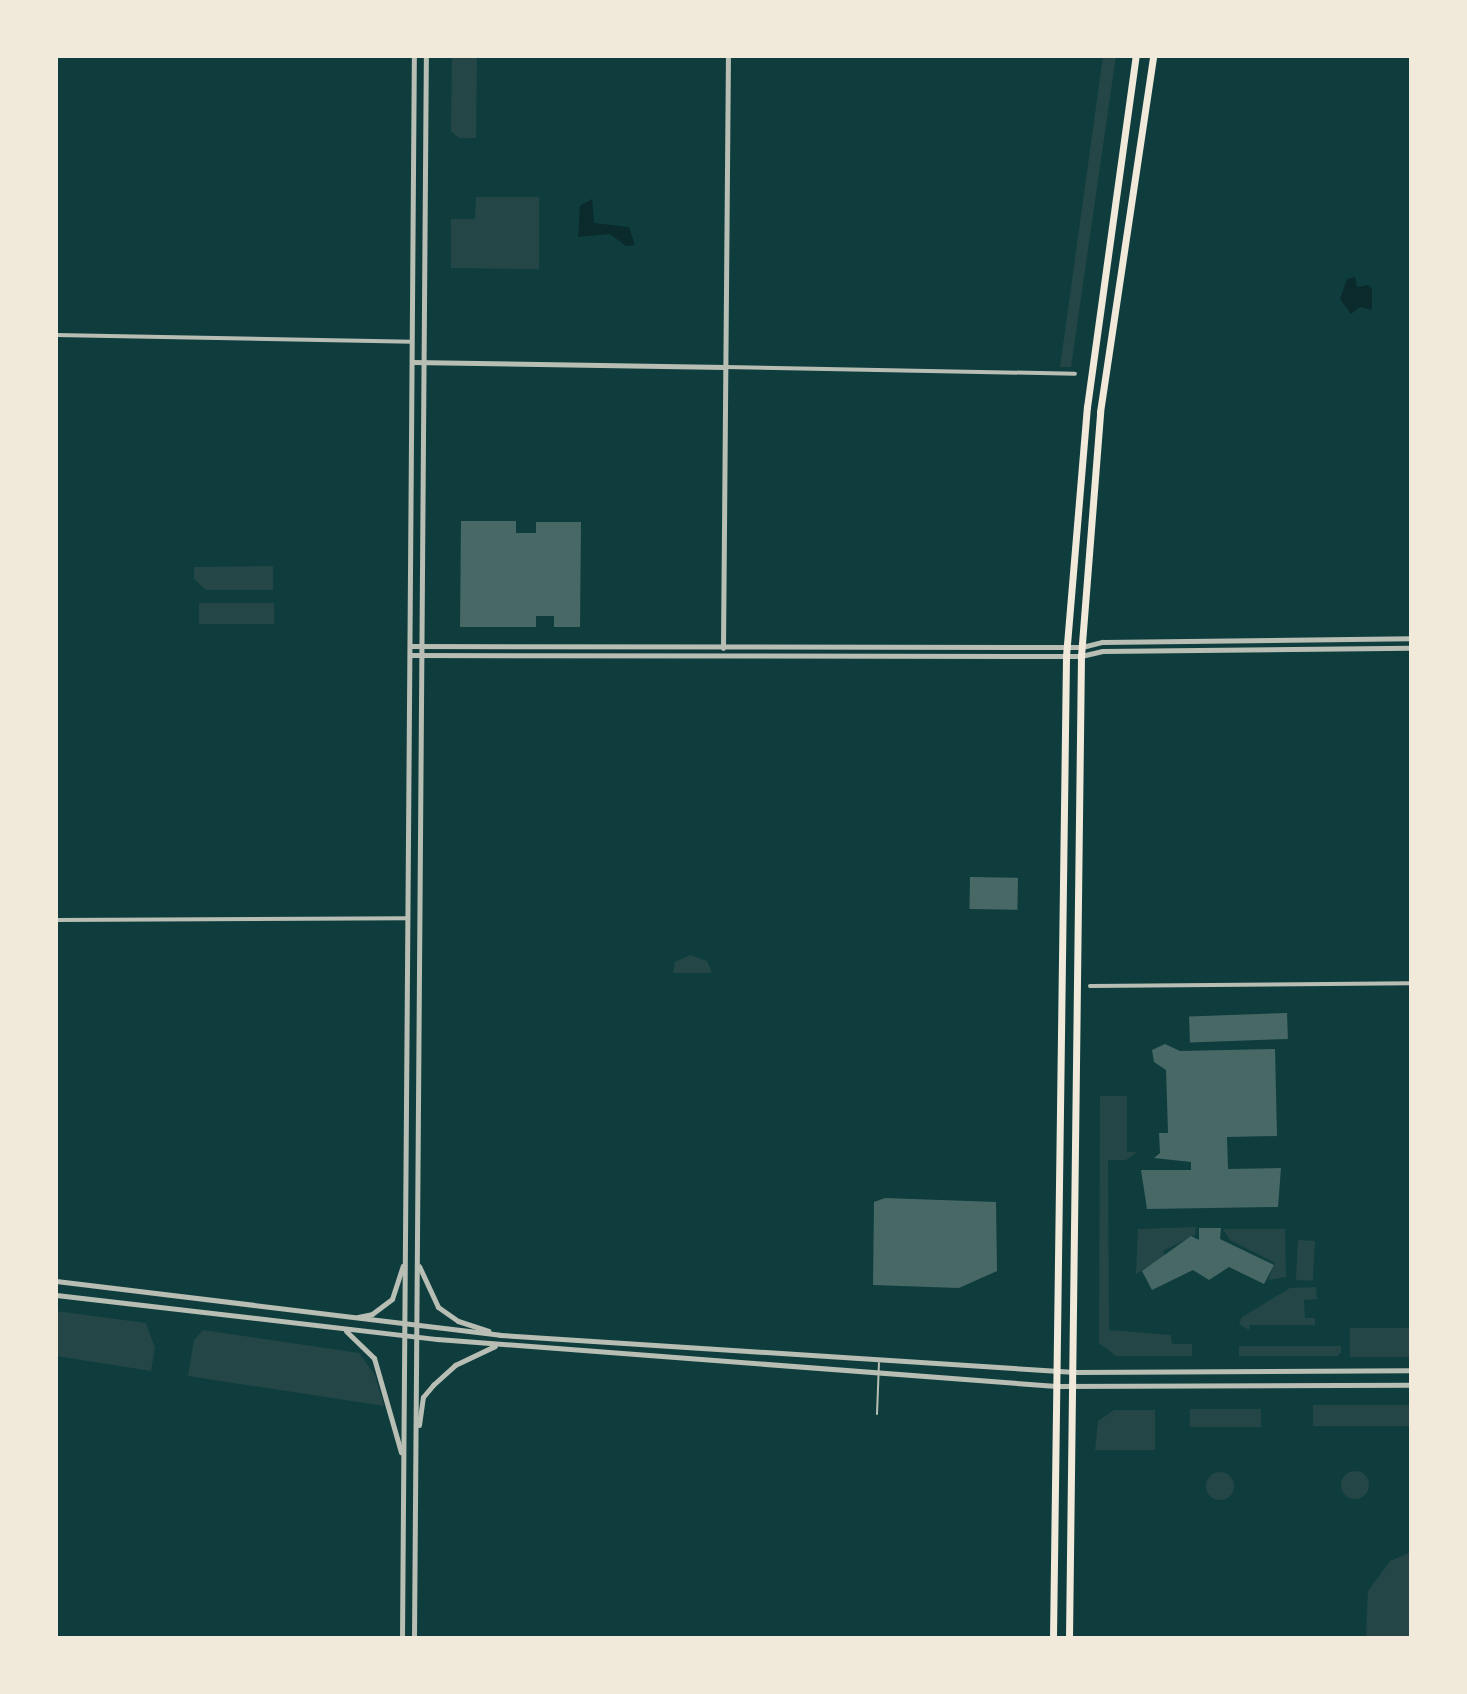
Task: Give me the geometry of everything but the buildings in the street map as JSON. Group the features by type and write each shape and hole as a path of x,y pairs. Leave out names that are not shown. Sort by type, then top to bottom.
{"main road":[{"path":"1053,1638 1066,652 1087,407 1136,56"},
{"path":"1069,1638 1075,1387 1082,652 1100,412 1153,56"}],"street":[{"path":"402,1638 414,56"},
{"path":"414,1638 424,655 426,56"},
{"path":"723,650 728,56"},
{"path":"56,335 412,342"},
{"path":"412,362 1075,374"},
{"path":"1082,652 1102,642 1411,638"},
{"path":"410,646 1066,652 1411,648"},
{"path":"410,655 723,650"},
{"path":"56,920 409,918"},
{"path":"1090,986 1411,983"},
{"path":"350,1318 372,1314 392,1299 406,1254"},
{"path":"417,1255 426,1291 438,1307 458,1321 500,1335"},
{"path":"56,1281 500,1335 880,1360 1075,1372 1411,1370"},
{"path":"56,1295 405,1336 1056,1386 1411,1385"},
{"path":"345,1330 368,1350 381,1374 404,1466"},
{"path":"415,1465 423,1397 455,1365 501,1344"}],"lane":[{"path":"877,1414 880,1360"}],"shaded area":[{"path":"452,56 477,56 476,138 459,138 451,131"},
{"path":"1103,56 1116,56 1071,367 1060,367"},
{"path":"476,197 539,197 539,269 451,268 451,219 475,219"},
{"path":"592,199 594,223 629,227 635,245 626,246 610,234 578,237 580,206"},
{"path":"1355,277 1357,287 1368,285 1372,289 1372,310 1360,307 1351,314 1340,299 1347,279"},
{"path":"273,566 273,590 206,590 194,579 194,567"},
{"path":"199,603 274,603 274,624 199,624"},
{"path":"690,955 707,961 712,973 673,973 675,962"},
{"path":"1100,1096 1127,1096 1127,1152 1137,1152 1126,1160 1108,1160 1109,1330 1171,1335 1172,1344 1192,1344 1192,1356 1116,1356 1099,1343"},
{"path":"1196,1227 1195,1235 1163,1251 1165,1257 1136,1274 1138,1229"},
{"path":"1223,1229 1285,1229 1286,1277 1268,1280 1275,1263 1230,1240"},
{"path":"1298,1240 1315,1241 1313,1281 1296,1280"},
{"path":"1316,1287 1317,1299 1304,1300 1305,1318 1315,1318 1315,1325 1250,1325 1249,1330 1239,1324 1242,1317 1290,1288"},
{"path":"56,1311 146,1323 155,1348 151,1371 56,1356"},
{"path":"1350,1328 1411,1328 1411,1357 1350,1357"},
{"path":"203,1330 359,1353 375,1375 384,1406 188,1376 194,1340"},
{"path":"1239,1346 1341,1346 1341,1352 1338,1356 1239,1356"},
{"path":"1313,1405 1411,1405 1411,1426 1313,1426"},
{"path":"1190,1409 1261,1409 1261,1427 1190,1427"},
{"path":"1114,1410 1155,1410 1155,1450 1095,1450 1098,1421"},
{"path":"1355,1471 1365,1475 1369,1485 1365,1495 1355,1499 1345,1495 1341,1485 1345,1475"},
{"path":"1220,1472 1230,1476 1234,1486 1230,1496 1220,1500 1210,1496 1206,1486 1210,1476"},
{"path":"1411,1552 1411,1638 1366,1638 1368,1591 1390,1561"}]}
